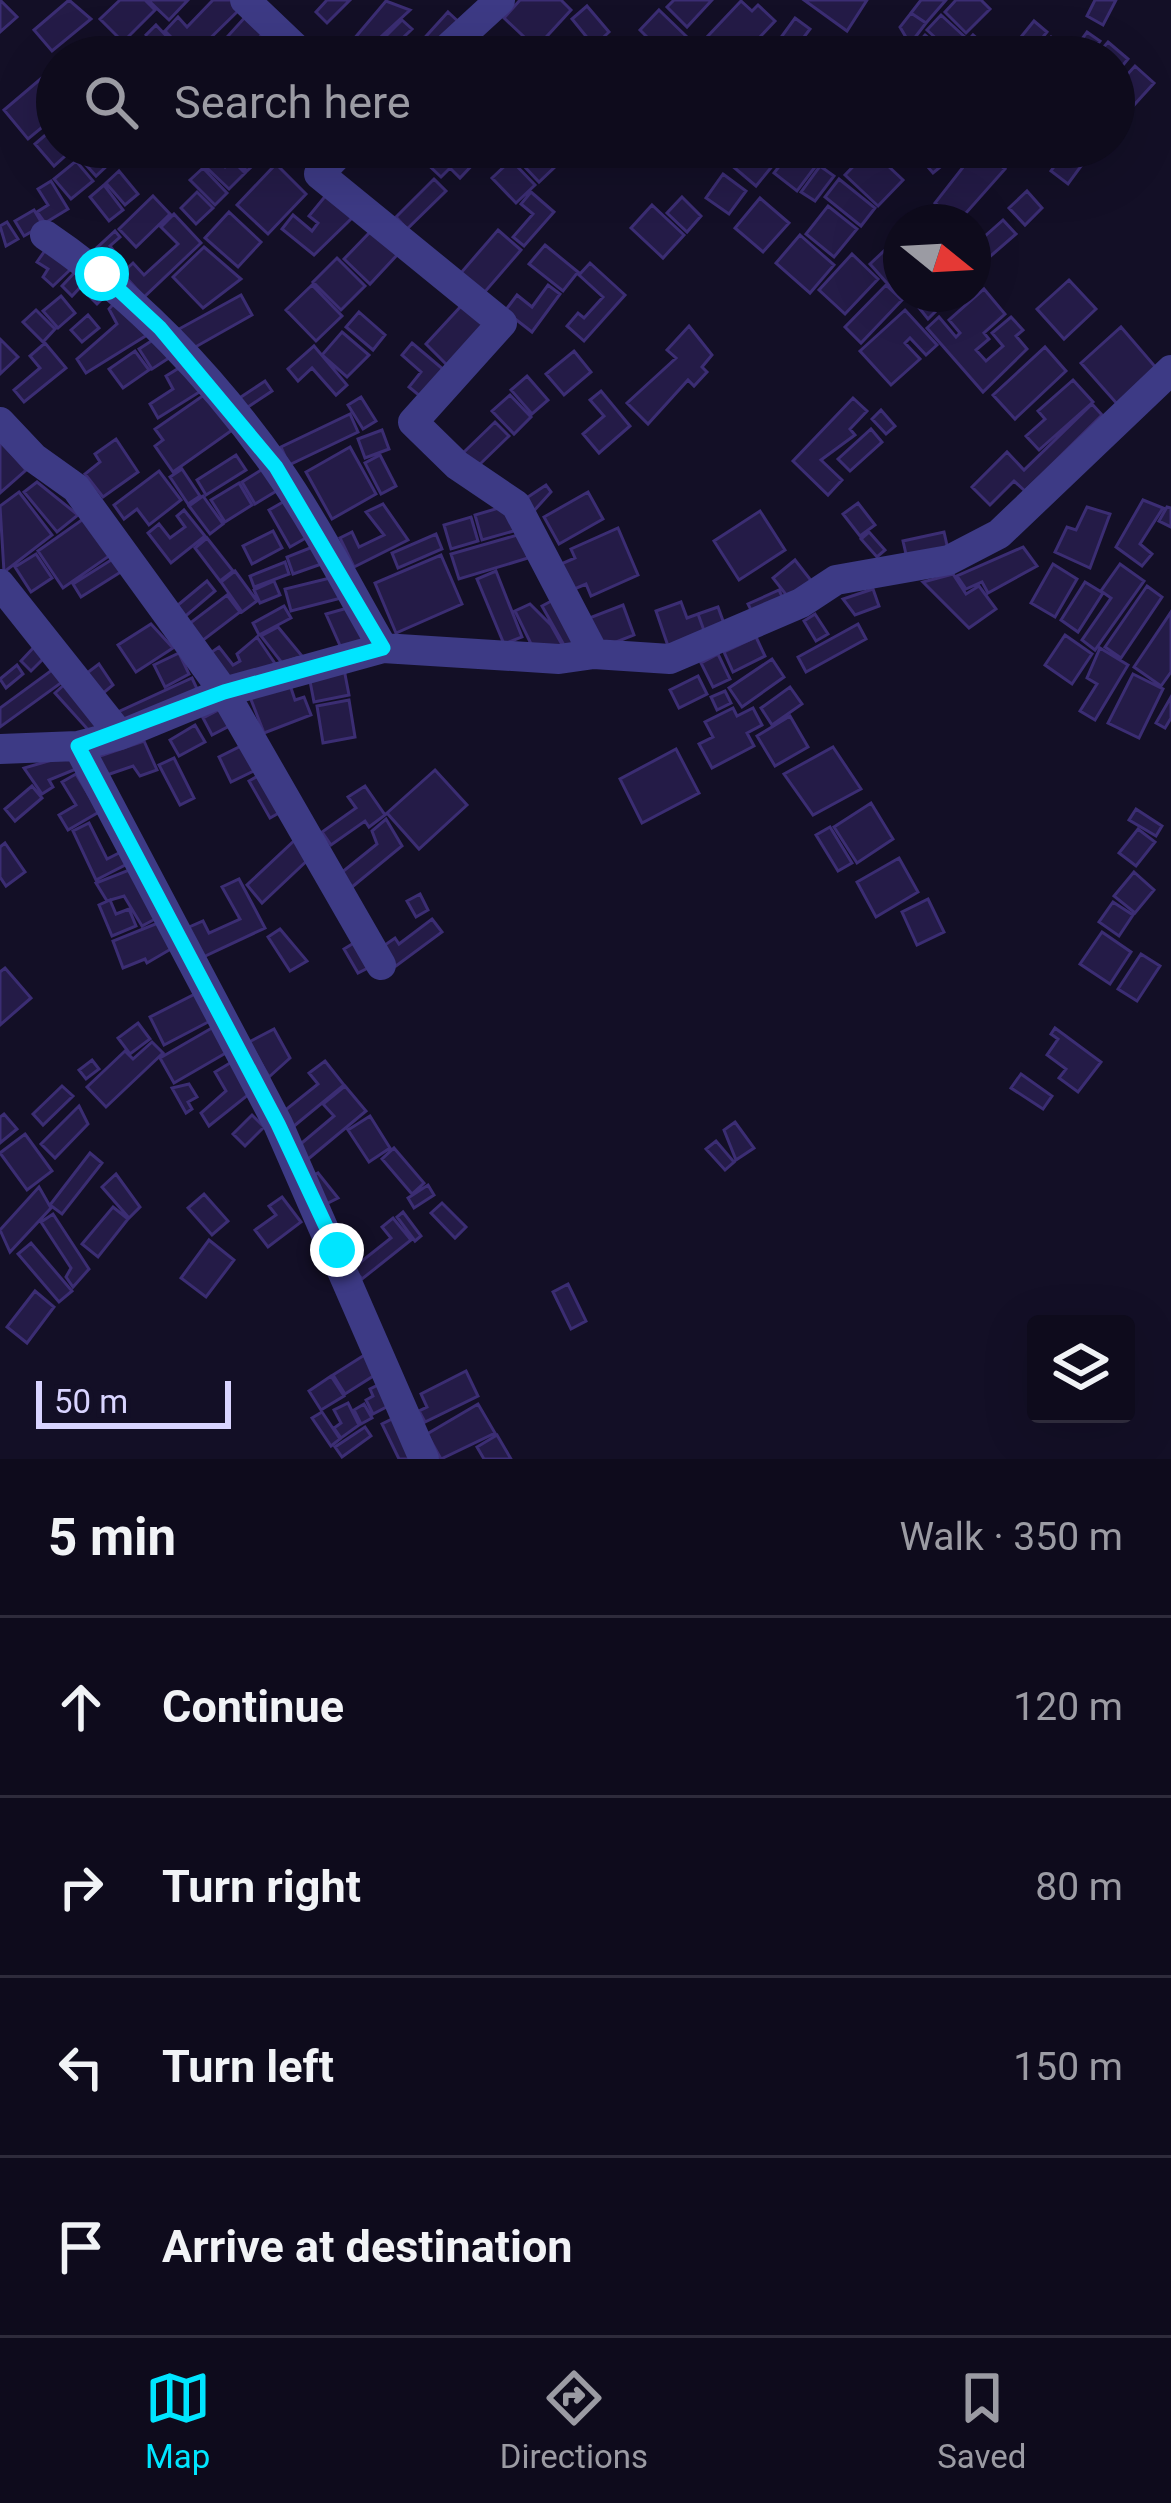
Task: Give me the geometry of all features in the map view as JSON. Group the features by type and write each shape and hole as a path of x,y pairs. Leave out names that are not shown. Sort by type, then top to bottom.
{"street":[{"path":"245,0 283,36"},
{"path":"461,36 500,0"},
{"path":"325,168 320,174 502,323 413,422 457,465 516,505 594,654"},
{"path":"45,235 102,274 160,328 276,467 383,648"},
{"path":"0,749 78,746 120,735 224,692 383,648 560,659 594,654 670,658 801,603 836,580 949,560 999,534 1171,370"},
{"path":"0,422 34,458 76,488 224,692 381,965"},
{"path":"0,584 120,735"},
{"path":"78,746 278,1124 424,1459"}],"building":[{"path":"0,0 17,17 0,32"},
{"path":"69,0 91,19 70,36 39,36 34,30"},
{"path":"120,0 145,0 155,10 129,36 117,36 100,19"},
{"path":"148,0 188,0 169,20"},
{"path":"213,0 235,0 242,7 212,36 170,36 165,31 178,17 187,27"},
{"path":"327,0 350,0 327,23 316,12"},
{"path":"520,0 561,0 571,10 547,36 523,36 504,18"},
{"path":"674,0 712,0 687,27 667,7"},
{"path":"804,0 867,0 847,31"},
{"path":"921,0 946,0 926,23 911,13"},
{"path":"956,0 981,0 990,9 966,33 945,12"},
{"path":"1095,0 1116,0 1103,25 1087,16"},
{"path":"386,1 410,10 382,36 356,36"},
{"path":"741,1 752,11 758,5 775,21 761,36 708,36"},
{"path":"587,6 609,32 586,36 572,19"},
{"path":"659,10 686,36 646,36 640,30"},
{"path":"448,12 462,25 452,36 426,36"},
{"path":"911,13 926,23 916,36 905,36 900,27"},
{"path":"247,15 265,31 261,36 228,36"},
{"path":"941,15 964,36 934,36 927,30"},
{"path":"795,18 810,29 805,36 782,36"},
{"path":"402,20 412,29 405,36 386,36"},
{"path":"1034,21 1047,32 1044,36 1022,36"},
{"path":"156,25 166,36 147,36"},
{"path":"1135,66 1154,83 1135,104"},
{"path":"36,83 36,132 28,139 4,110"},
{"path":"67,168 82,168 93,181 71,199 54,179"},
{"path":"203,168 227,193 215,205 190,180"},
{"path":"207,168 240,168 245,173 229,189"},
{"path":"272,168 280,168 306,194 268,234 237,205"},
{"path":"450,168 469,168 460,178"},
{"path":"503,168 519,168 535,185 516,203 492,178"},
{"path":"526,168 554,168 539,182"},
{"path":"735,168 771,168 756,186"},
{"path":"778,168 814,168 797,191 774,173"},
{"path":"819,168 834,176 815,201 801,192"},
{"path":"852,168 890,168 903,180 878,206 845,175"},
{"path":"962,168 1005,169 974,204 936,204"},
{"path":"1053,168 1080,168 1068,184"},
{"path":"119,171 138,194 125,205 106,183"},
{"path":"723,174 746,191 729,214 706,198"},
{"path":"434,179 446,191 407,229 396,217"},
{"path":"839,179 875,208 861,226 825,197"},
{"path":"51,181 68,209 45,223 37,212 48,205 38,189"},
{"path":"104,185 123,210 109,221 90,197"},
{"path":"1027,191 1042,208 1025,225 1009,208"},
{"path":"197,192 213,208 196,224 181,208"},
{"path":"531,192 554,212 524,246 513,237 533,214 521,204"},
{"path":"327,194 354,216 314,255 282,229 293,215 312,231 318,223 309,216"},
{"path":"153,196 170,214 136,247 119,229"},
{"path":"682,197 701,216 687,232 667,213"},
{"path":"760,198 789,223 763,252 735,228"},
{"path":"652,205 684,235 663,258 631,228"},
{"path":"828,206 857,229 834,257 806,234"},
{"path":"34,210 43,225 24,236 15,221"},
{"path":"229,212 261,242 238,267 205,238"},
{"path":"174,214 201,243 144,297 122,273 133,263 144,275 178,244 161,227"},
{"path":"1003,220 1016,234 991,256 991,231"},
{"path":"7,222 18,239 6,246 0,226"},
{"path":"373,229 398,254 370,284 344,259"},
{"path":"498,230 521,250 483,294 460,274"},
{"path":"115,231 120,237 110,246 114,251 97,265 89,255"},
{"path":"800,235 834,265 810,293 776,263"},
{"path":"545,245 578,272 563,291 529,264"},
{"path":"204,247 241,279 203,308 173,277"},
{"path":"46,249 72,268 53,286 43,277 48,269 37,262"},
{"path":"883,252 883,279 870,264"},
{"path":"852,254 878,279 845,314 819,290"},
{"path":"337,258 365,286 341,310 313,282"},
{"path":"590,263 625,295 584,341 567,326 578,313 584,318 603,297 579,275"},
{"path":"77,270 87,280 72,296 62,286"},
{"path":"91,279 107,294 97,304 82,289"},
{"path":"1069,280 1096,309 1064,339 1037,309"},
{"path":"312,285 342,316 316,341 286,310"},
{"path":"548,285 560,294 532,332 505,311 517,295 532,307"},
{"path":"883,288 883,312 891,312 861,343 845,327"},
{"path":"241,295 252,315 190,350 179,329"},
{"path":"61,296 75,313 58,328 43,311"},
{"path":"991,297 1005,314 984,333 989,339 976,350 986,361 1003,346 992,333 1011,317 1023,330 1016,336 1027,349 983,392 927,328 939,317 956,337 960,333 949,320 958,312 991,312"},
{"path":"117,300 152,332 86,373 77,359 117,324 109,309"},
{"path":"463,304 492,322 449,367 426,344"},
{"path":"36,310 55,329 43,342 23,322"},
{"path":"359,312 385,335 373,350 346,327"},
{"path":"903,312 937,345 926,355 910,338 905,343 920,359 891,385 860,351"},
{"path":"88,315 99,328 82,342 71,330"},
{"path":"689,326 712,355 702,367 707,372 694,386 688,380 648,424 627,403 676,358 667,350"},
{"path":"1121,327 1158,370 1118,405 1081,363"},
{"path":"342,332 369,355 347,377 322,355"},
{"path":"156,338 172,356 152,369 139,349"},
{"path":"0,339 18,357 0,374"},
{"path":"45,343 66,368 24,402 14,390 40,368 30,356"},
{"path":"412,343 444,370 421,397 409,387 421,372 402,355"},
{"path":"314,346 347,385 336,395 312,368 298,381 288,369"},
{"path":"1045,347 1066,371 1015,419 993,395"},
{"path":"135,351 149,370 123,388 109,369"},
{"path":"574,351 591,372 564,395 546,374"},
{"path":"179,368 201,391 158,418 150,404 173,389 166,376"},
{"path":"527,376 548,400 532,414 511,390"},
{"path":"1073,380 1093,402 1039,450 1026,436 1045,419 1038,411"},
{"path":"265,381 272,391 245,409 238,399"},
{"path":"601,391 630,426 599,453 583,434 604,416 590,400"},
{"path":"204,395 235,428 173,472 155,446 163,440 155,429"},
{"path":"510,395 531,417 514,434 492,411"},
{"path":"361,397 376,421 363,429 348,405"},
{"path":"853,398 867,411 850,429 855,435 821,460 842,480 828,495 793,461"},
{"path":"1092,404 1102,415 1025,491 1014,481 990,505 972,487 1007,452 1024,470"},
{"path":"881,410 895,426 886,434 872,419"},
{"path":"350,414 358,432 289,465 281,447"},
{"path":"495,422 509,436 477,467 463,453"},
{"path":"871,429 882,442 850,471 838,459"},
{"path":"382,430 389,449 365,458 358,439"},
{"path":"116,439 138,472 103,497 85,474 100,462 95,454"},
{"path":"0,440 26,470 0,493"},
{"path":"350,447 376,494 332,519 306,472"},
{"path":"236,455 246,470 206,495 197,480"},
{"path":"380,455 396,486 381,494 365,463"},
{"path":"269,465 283,487 255,504 242,482"},
{"path":"182,469 200,496 188,504 170,477"},
{"path":"159,471 181,500 149,525 137,509 124,519 114,505"},
{"path":"37,482 78,515 57,532 24,492"},
{"path":"239,483 252,505 225,522 211,500"},
{"path":"546,485 551,492 531,514 522,501"},
{"path":"19,492 52,535 4,572 0,506"},
{"path":"588,492 603,519 559,544 544,517"},
{"path":"203,496 223,524 210,534 189,506"},
{"path":"290,498 311,535 290,547 269,510"},
{"path":"1143,500 1163,508 1140,544 1152,554 1142,566 1116,547"},
{"path":"858,503 875,525 860,536 843,514"},
{"path":"383,504 408,540 354,567 340,538 352,532 359,547 384,535 366,512"},
{"path":"509,505 517,530 482,540 475,515"},
{"path":"1087,507 1110,514 1090,568 1055,552 1067,527 1076,530"},
{"path":"1167,507 1171,508 1171,527 1159,521"},
{"path":"184,510 205,536 171,563 148,533 159,524 170,538 185,527 177,516"},
{"path":"760,511 785,550 739,580 714,541"},
{"path":"86,517 112,554 63,588 38,551"},
{"path":"471,517 478,541 451,549 444,525"},
{"path":"618,528 638,575 591,596 586,584 572,590 561,564 575,558 571,549"},
{"path":"273,531 282,548 252,564 243,546"},
{"path":"869,532 885,550 877,557 861,539"},
{"path":"944,532 949,554 908,563 903,541"},
{"path":"436,534 442,549 398,568 392,553"},
{"path":"521,534 528,558 459,579 451,554"},
{"path":"207,538 233,571 220,581 195,548"},
{"path":"320,544 327,562 293,574 287,557"},
{"path":"1023,547 1037,566 988,593 982,582 966,589 957,576"},
{"path":"36,554 52,578 31,592 15,567"},
{"path":"119,555 127,568 81,597 73,584"},
{"path":"441,555 462,604 396,633 375,583"},
{"path":"795,560 813,583 791,601 773,578"},
{"path":"285,562 289,574 254,587 250,576"},
{"path":"1053,564 1077,579 1055,617 1031,603"},
{"path":"1120,564 1144,581 1095,650 1082,640 1111,598 1101,591"},
{"path":"235,571 257,601 242,612 221,582"},
{"path":"496,571 522,637 504,644 477,579"},
{"path":"953,574 966,594 979,586 996,609 969,628 923,582"},
{"path":"334,577 345,597 291,611 285,589"},
{"path":"207,581 215,591 181,620 172,610"},
{"path":"274,581 280,595 260,603 254,590"},
{"path":"1085,582 1103,593 1078,632 1061,620"},
{"path":"1147,586 1162,597 1121,658 1105,647"},
{"path":"873,589 879,606 855,615 843,599"},
{"path":"779,590 786,605 756,620 748,604"},
{"path":"227,595 240,612 198,644 185,627"},
{"path":"557,598 584,646 569,654 542,606"},
{"path":"681,602 687,618 698,614 706,636 669,649 656,611"},
{"path":"530,604 551,625 564,648 533,648 515,611"},
{"path":"623,605 634,635 596,650 584,620"},
{"path":"284,606 291,618 259,635 253,623"},
{"path":"351,607 374,643 342,650 326,614"},
{"path":"718,607 726,629 706,636 698,614"},
{"path":"1171,612 1171,672 1161,686 1134,667"},
{"path":"815,614 828,634 816,641 804,621"},
{"path":"151,624 173,648 136,672 118,645"},
{"path":"858,624 866,639 806,672 798,657"},
{"path":"278,627 302,656 282,663 261,636"},
{"path":"1065,635 1092,654 1072,684 1045,665"},
{"path":"257,637 276,665 225,683 206,656 219,647 233,665 240,661 237,654"},
{"path":"756,637 765,656 733,672 724,652"},
{"path":"35,646 46,656 31,671 21,661"},
{"path":"1100,648 1128,665 1095,720 1080,711 1097,684 1087,678"},
{"path":"179,653 189,674 165,687 154,665"},
{"path":"718,654 730,679 713,687 701,663"},
{"path":"772,659 784,677 742,707 729,688"},
{"path":"99,664 113,685 102,694 87,673"},
{"path":"17,665 23,674 6,688 0,679"},
{"path":"56,667 65,680 0,727 0,708"},
{"path":"344,669 349,695 314,702 309,676"},
{"path":"1133,674 1163,689 1139,738 1108,723"},
{"path":"698,676 707,694 679,708 670,690"},
{"path":"192,678 199,693 126,727 118,712"},
{"path":"289,682 295,700 304,697 311,715 264,733 250,697"},
{"path":"66,683 102,723 91,733 55,693"},
{"path":"790,687 802,704 772,725 761,708"},
{"path":"725,691 731,703 717,710 711,697"},
{"path":"1171,697 1171,718 1165,728 1156,723"},
{"path":"349,700 355,737 323,743 317,706"},
{"path":"226,706 235,723 212,735 203,718"},
{"path":"733,708 737,716 753,708 762,725 747,733 754,746 712,768 699,744 713,737 705,722"},
{"path":"790,716 808,747 775,766 757,736"},
{"path":"195,725 205,742 179,756 170,740"},
{"path":"144,741 157,770 140,776 133,766 101,777 94,758"},
{"path":"249,742 262,767 231,782 219,757"},
{"path":"833,747 861,789 813,815 784,774"},
{"path":"676,749 699,793 642,823 620,779"},
{"path":"73,754 76,769 49,780 53,787 42,794 24,768"},
{"path":"174,758 194,798 180,805 159,765"},
{"path":"435,770 467,805 419,849 387,813"},
{"path":"265,772 286,809 270,818 249,781"},
{"path":"76,774 99,812 68,830 59,815 76,805 62,782"},
{"path":"32,786 42,798 15,821 5,809"},
{"path":"365,786 385,815 369,827 365,821 331,845 322,832 356,808 348,797"},
{"path":"871,803 893,839 857,863 834,827"},
{"path":"1136,809 1162,826 1156,836 1129,820"},
{"path":"386,819 402,846 352,887 341,873 377,844 372,831"},
{"path":"89,823 107,859 121,852 127,864 96,880 73,831"},
{"path":"830,827 852,863 838,871 816,835"},
{"path":"1138,829 1155,842 1136,866 1119,853"},
{"path":"297,838 313,855 262,903 247,885"},
{"path":"5,843 25,872 6,886 0,877 0,847"},
{"path":"899,858 918,892 876,917 857,882"},
{"path":"129,870 157,918 142,926 124,896 107,901 96,883"},
{"path":"1134,872 1154,890 1135,913 1114,896"},
{"path":"239,879 265,928 201,958 187,928 203,921 209,933 240,919 222,887"},
{"path":"420,894 428,910 416,917 407,901"},
{"path":"928,899 944,932 917,945 902,912"},
{"path":"110,900 116,914 129,909 136,926 112,936 99,905"},
{"path":"1113,902 1133,915 1119,936 1099,922"},
{"path":"432,919 442,932 396,966 382,947 395,938 399,944"},
{"path":"163,921 176,946 147,963 145,959 123,968 113,941"},
{"path":"280,929 307,961 290,971 268,937"},
{"path":"1102,932 1131,952 1110,984 1080,964"},
{"path":"357,941 372,966 358,973 344,949"},
{"path":"1141,954 1160,966 1137,1001 1118,989"},
{"path":"5,968 31,998 0,1025 0,972"},
{"path":"197,993 212,1020 164,1045 150,1017"},
{"path":"138,1023 150,1039 130,1054 118,1038"},
{"path":"217,1025 231,1050 174,1083 160,1058"},
{"path":"1055,1028 1101,1062 1078,1092 1059,1078 1066,1069 1047,1055 1058,1039 1051,1034"},
{"path":"274,1029 290,1058 269,1077 249,1042"},
{"path":"152,1042 163,1053 106,1107 87,1087 125,1051 133,1059"},
{"path":"92,1060 99,1069 86,1079 79,1070"},
{"path":"235,1060 253,1091 209,1126 201,1113 226,1091 215,1072"},
{"path":"325,1061 344,1085 294,1126 283,1112 318,1084 309,1073"},
{"path":"1021,1074 1052,1096 1043,1109 1011,1088"},
{"path":"189,1084 197,1097 188,1102 192,1109 186,1113 172,1088"},
{"path":"62,1086 73,1096 43,1125 33,1114"},
{"path":"345,1086 366,1111 307,1160 297,1147 334,1116 323,1104"},
{"path":"79,1106 88,1124 55,1158 41,1144"},
{"path":"4,1114 17,1129 0,1143 0,1117"},
{"path":"252,1115 264,1127 245,1146 233,1134"},
{"path":"370,1116 390,1148 369,1162 348,1130"},
{"path":"735,1122 754,1148 736,1160 724,1130"},
{"path":"25,1134 52,1171 27,1190 0,1153"},
{"path":"716,1141 734,1162 725,1170 706,1149"},
{"path":"394,1148 424,1183 412,1194 382,1159"},
{"path":"90,1153 102,1163 62,1214 50,1205"},
{"path":"318,1173 338,1198 326,1204 312,1176"},
{"path":"116,1174 140,1207 129,1218 102,1187"},
{"path":"428,1185 434,1195 414,1208 408,1198"},
{"path":"39,1187 51,1208 10,1252 0,1230"},
{"path":"204,1194 228,1221 212,1235 188,1208"},
{"path":"282,1197 301,1222 268,1247 255,1230 276,1215 269,1206"},
{"path":"442,1203 466,1227 455,1238 431,1213"},
{"path":"113,1207 128,1219 98,1257 82,1244"},
{"path":"403,1212 421,1236 415,1241 397,1217"},
{"path":"53,1214 89,1269 73,1287 66,1277 71,1268 41,1222"},
{"path":"393,1218 411,1240 362,1279 353,1268 391,1238 382,1227"},
{"path":"209,1240 234,1260 206,1297 181,1278"},
{"path":"31,1243 72,1291 59,1302 18,1254"},
{"path":"568,1284 586,1321 571,1329 553,1292"},
{"path":"35,1291 54,1307 27,1343 7,1327"},
{"path":"366,1354 378,1373 345,1394 333,1375"},
{"path":"466,1371 478,1396 425,1422 419,1411 427,1407 421,1394"},
{"path":"331,1376 344,1396 321,1410 309,1391"},
{"path":"382,1383 392,1404 373,1414 366,1400 373,1396 370,1389"},
{"path":"348,1403 359,1425 341,1438 334,1428 341,1423 334,1410"},
{"path":"364,1404 372,1418 361,1424 354,1410"},
{"path":"478,1404 495,1433 441,1459 427,1434"},
{"path":"322,1412 340,1439 331,1446 312,1418"},
{"path":"396,1417 416,1459 399,1459 382,1424"},
{"path":"365,1427 371,1436 342,1457 335,1447"},
{"path":"497,1435 511,1459 484,1459 477,1447"}],"route":[{"path":"102,274 160,328 276,467 383,648 224,692 120,735 78,746 278,1124 337,1250"}]}
